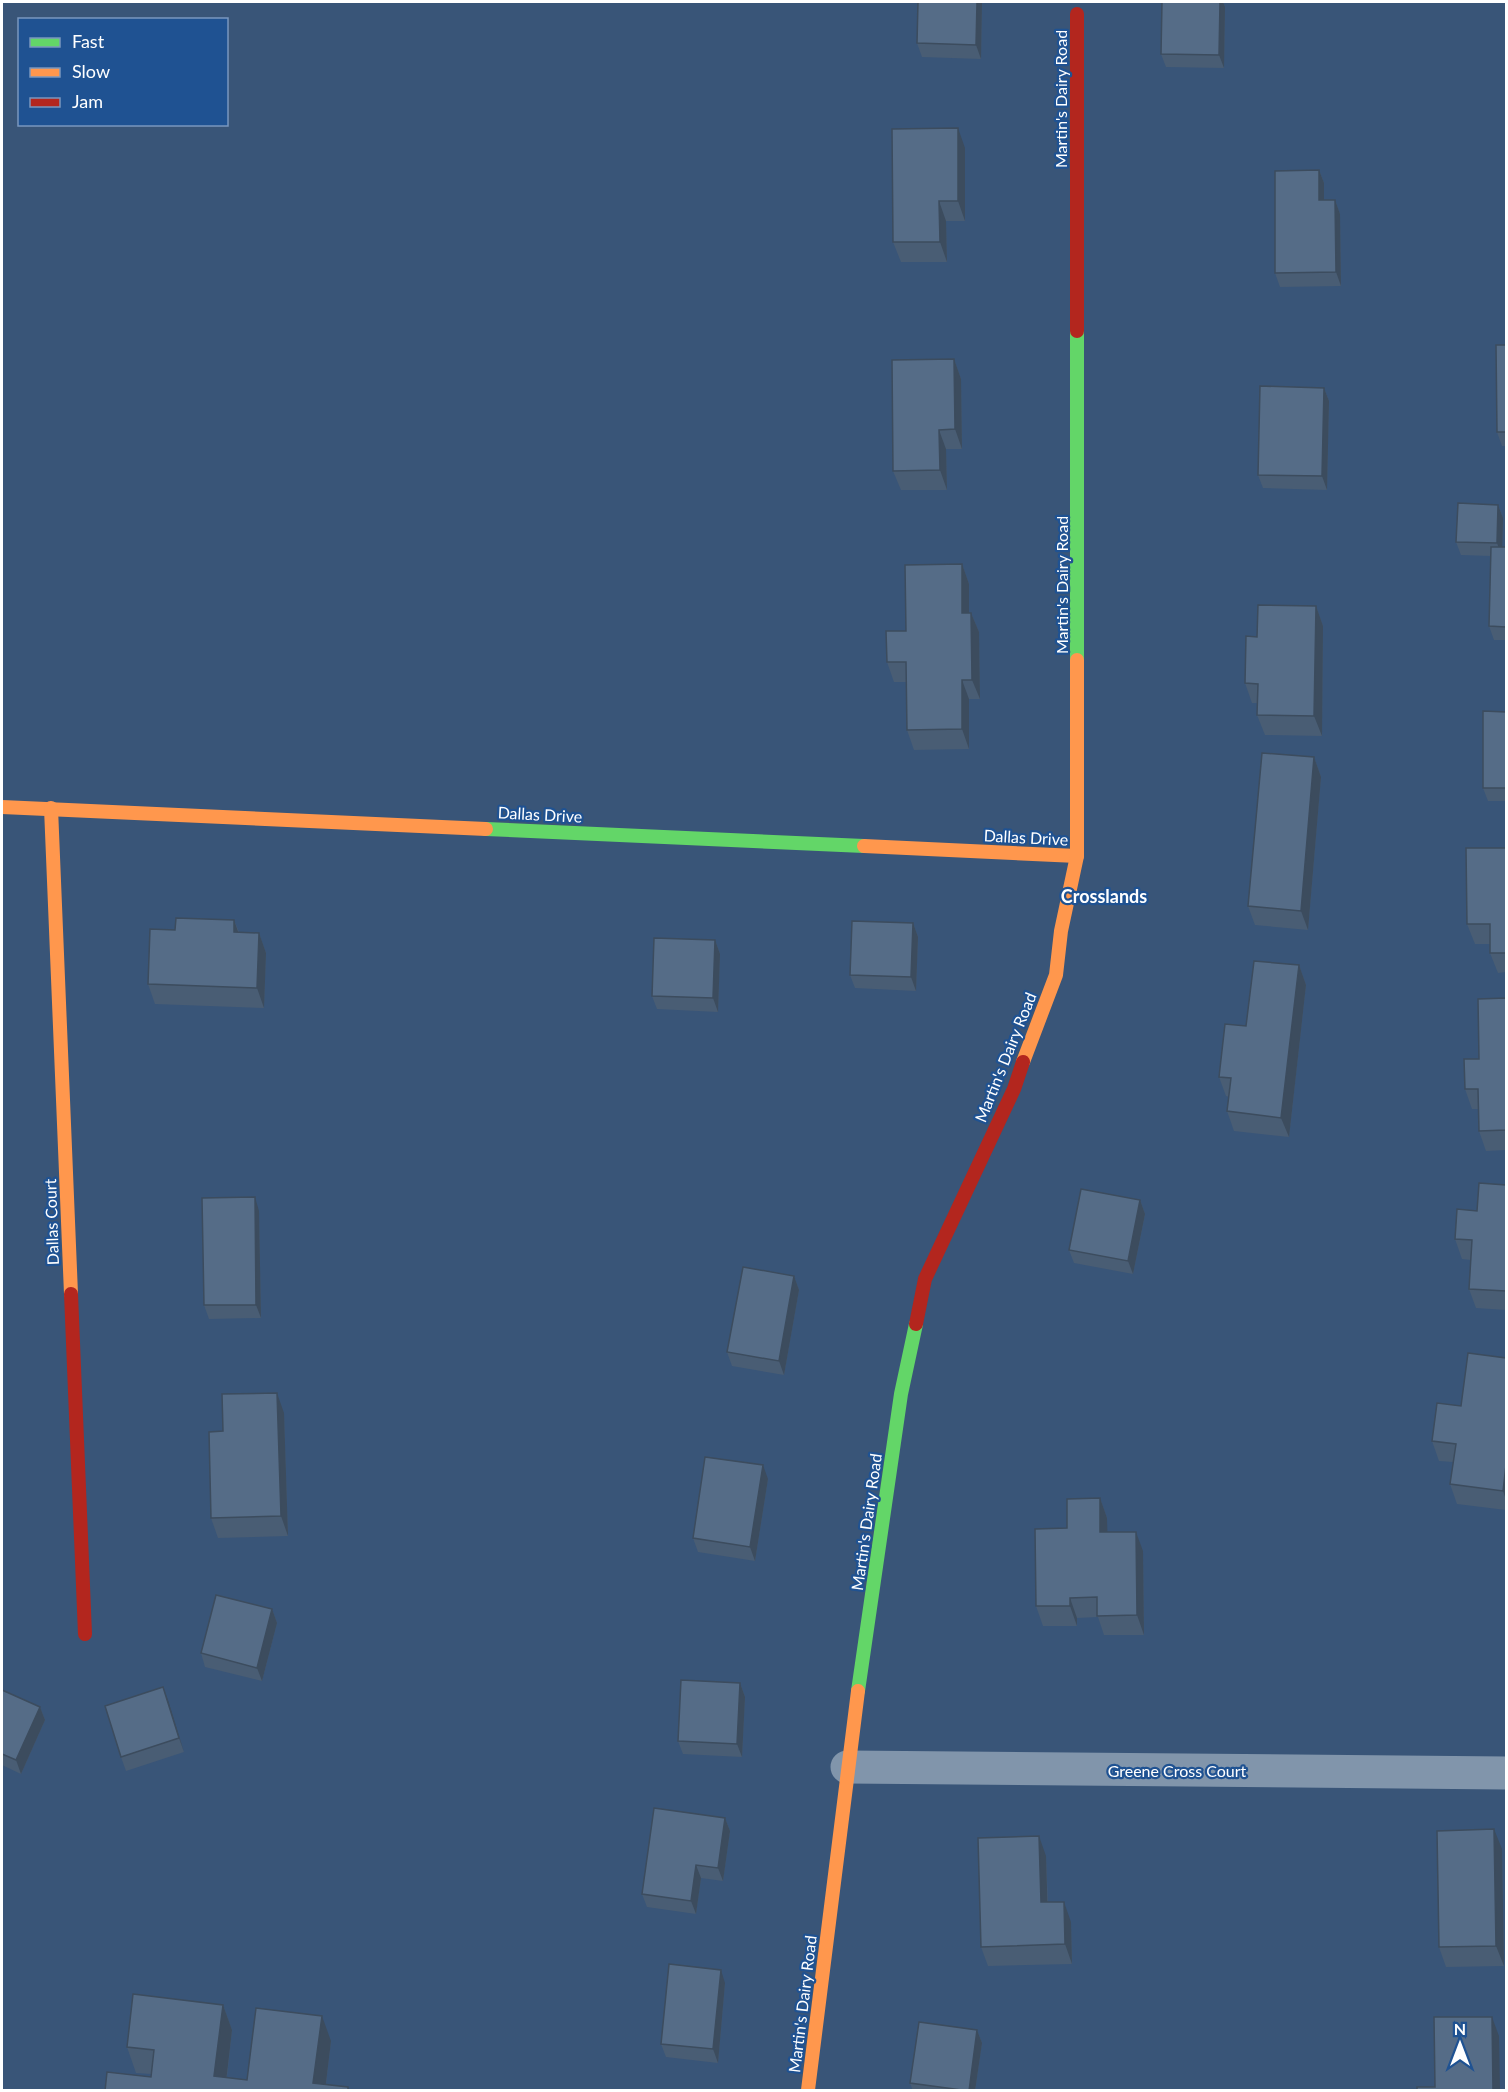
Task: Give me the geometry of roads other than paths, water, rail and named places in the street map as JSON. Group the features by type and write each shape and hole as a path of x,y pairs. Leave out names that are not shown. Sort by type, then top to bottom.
{"street":[{"name":"Martin's Dairy Road","path":"808,2091 847,1767 901,1394 925,1279 1014,1089 1031,1036 1056,975 1061,932 1077,856 1077,14"},
{"name":"Dallas Drive","path":"2,807 1077,856"},
{"name":"Dallas Court","path":"51,808 85,1634"},
{"name":"Greene Cross Court","path":"847,1767 1506,1773"}],"district":[{"name":"Crosslands","path":"1104,896"}]}
